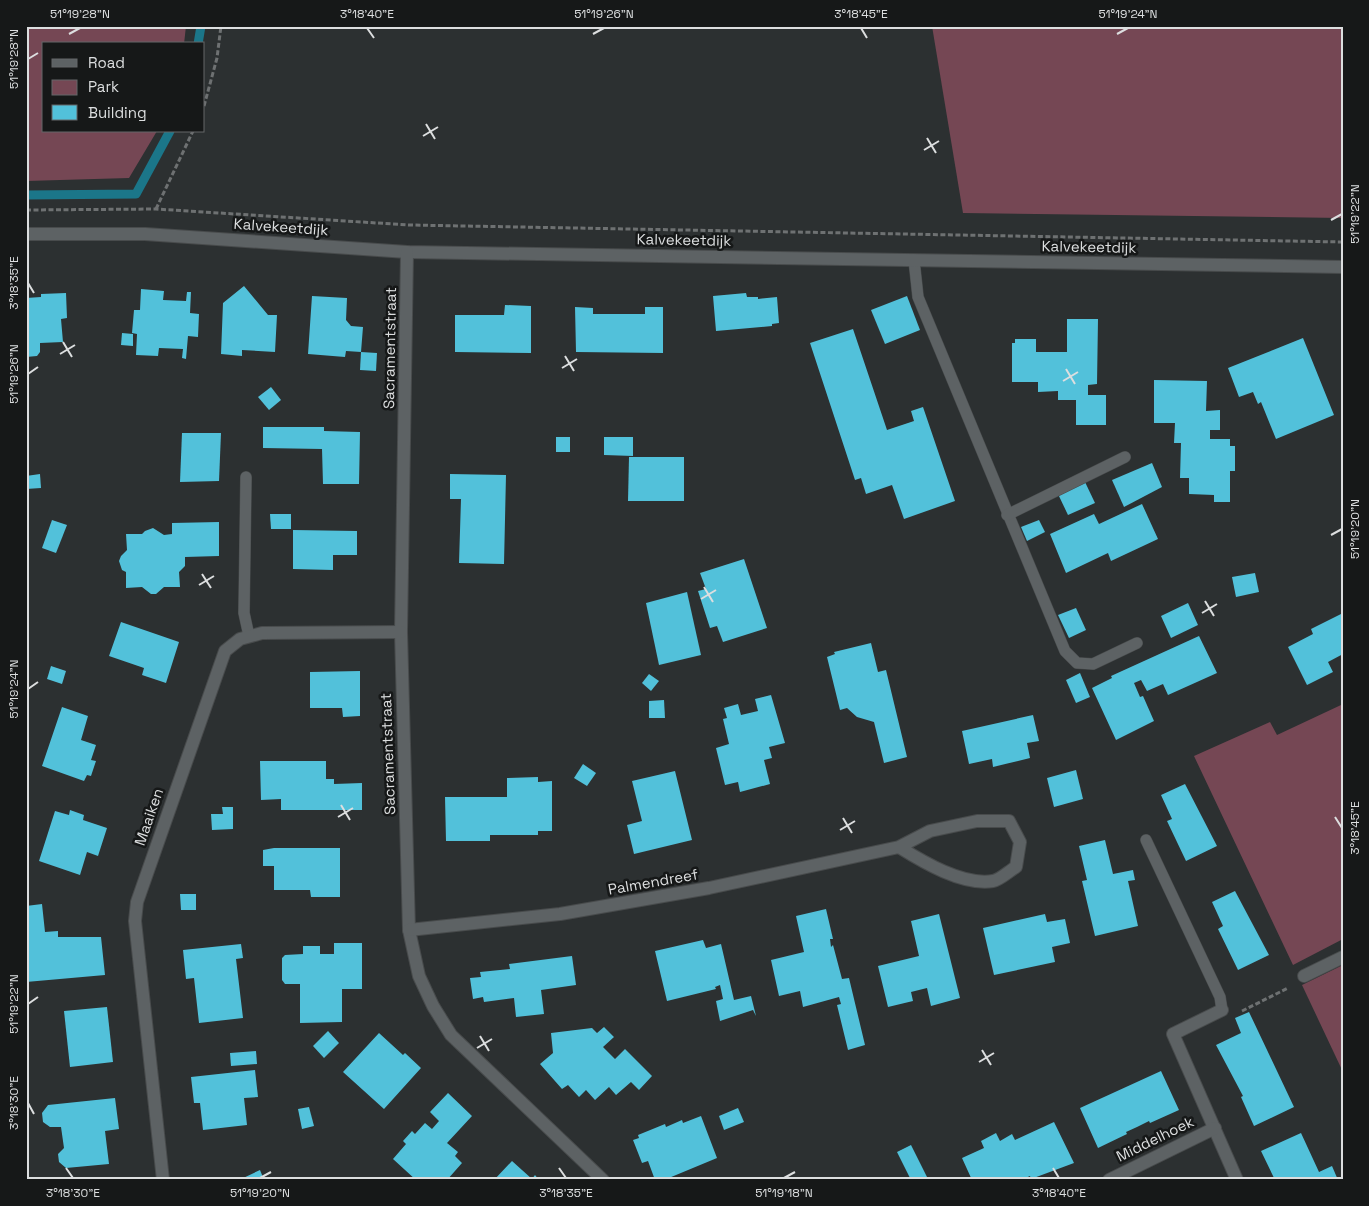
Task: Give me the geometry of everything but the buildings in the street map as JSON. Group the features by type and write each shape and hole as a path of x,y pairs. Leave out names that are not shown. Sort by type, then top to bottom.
{"street":[{"name":"Kalvekeetdijk","path":"26,234 145,234 408,252 1343,267"},
{"name":"Sacramentstraat","path":"408,252 401,632 409,930 419,976 433,1006 451,1036 603,1180"},
{"name":"Maaiken","path":"163,1180 135,921 137,902 225,651 240,639 262,633 401,632"},
{"name":"Palmendreef","path":"409,930 560,914 709,888 899,847 930,831 977,821 1009,821 1020,842 1016,867 993,881 961,879 918,859 899,847"},
{"path":"1304,976 1343,957"},
{"name":"Middelhoek","path":"1222,1010 1173,1034 1237,1180"},
{"name":"Middelhoek","path":"1109,1180 1215,1128"}],"lane":[{"path":"914,260 918,297 1065,651 1077,663 1093,664 1137,643"},
{"path":"1007,515 1125,457"},
{"path":"246,477 244,613 249,636"},
{"path":"1146,840 1220,997 1222,1010"}],"path":[{"path":"205,102 217,58 221,26"},
{"path":"156,209 193,132"},
{"path":"26,210 156,209 409,225 1343,242"},
{"path":"1222,1010 1233,1015 1302,980 1304,976"}],"green space":[{"path":"26,26 186,26 184,42 42,42 42,132 156,132 129,178 26,181"},
{"path":"932,26 1343,26 1343,218 963,213"},
{"path":"1341,705 1343,939 1293,965 1194,756 1270,722 1277,735"},
{"path":"1343,965 1343,1072 1302,985"}],"waterway":[{"path":"198,42 201,26"},
{"path":"26,195 136,194 169,132"}]}
